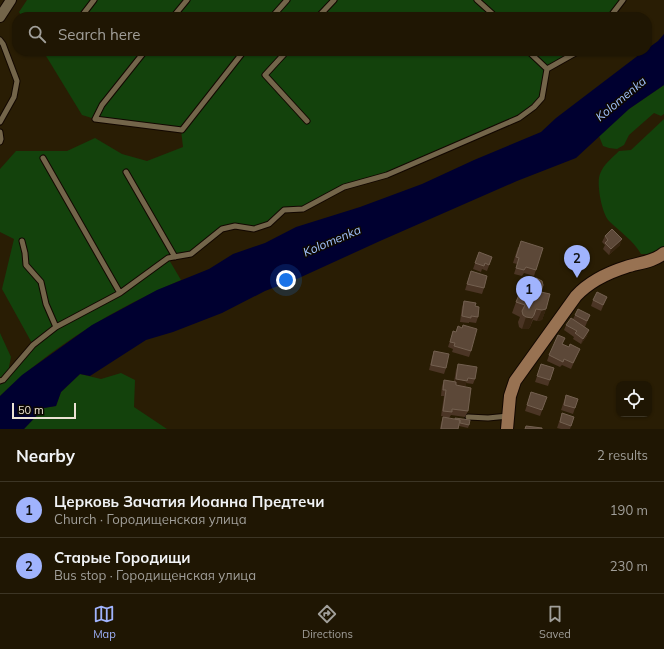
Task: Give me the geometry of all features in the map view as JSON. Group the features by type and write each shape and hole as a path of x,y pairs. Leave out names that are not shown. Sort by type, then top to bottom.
{"street":[{"path":"0,17 11,0"},
{"path":"506,429 510,396 515,381 576,296 585,286 625,267 663,256"}],"lane":[{"path":"85,12 94,0"},
{"path":"177,12 187,0"},
{"path":"276,12 287,0"},
{"path":"323,12 334,0"},
{"path":"476,0 490,12"},
{"path":"614,12 623,0"},
{"path":"0,40 4,44 17,81 14,97 0,122"},
{"path":"142,56 102,105 95,119 182,130 240,56"},
{"path":"282,56 265,75 307,121"},
{"path":"533,56 547,69"},
{"path":"547,69 570,56"},
{"path":"0,381 4,380 33,345 56,327 120,293 168,258 192,254 222,229 235,226 254,229 269,224 284,210 303,209 344,187 387,175 519,118 534,107 542,98 547,69"},
{"path":"0,132 2,139 0,142"},
{"path":"43,158 120,293"},
{"path":"126,172 175,257"},
{"path":"22,242 26,265 41,282 46,304 56,327"},
{"path":"468,417 488,418 508,416"}],"green space":[{"path":"27,0 623,0 614,12 19,12"},
{"path":"46,56 570,56 547,69 542,98 519,118 387,175 344,187 303,209 284,210 269,224 254,229 235,226 222,229 191,254 168,258 181,280 132,303 85,330 41,361 0,396 0,333 11,357 9,367 11,371 33,345 2,289 14,239 0,232 0,169 16,151 67,151 95,138 122,154 147,161 183,147 181,130 95,119 82,115"},
{"path":"664,85 664,114 661,116 654,113 629,135 624,145 617,149 603,146 599,136 629,109"},
{"path":"664,119 664,247 654,254 641,254 630,240 606,217 600,198 599,178 603,168 619,151 631,150"},
{"path":"121,373 135,380 134,407 167,429 24,429 44,408 56,406 61,392 80,374 101,379"}],"water":[{"name":"Kolomenka","path":"664,34 664,85 629,109 576,158 517,181 299,278 265,291 222,313 173,332 146,340 90,376 80,374 61,392 56,406 44,408 24,429 0,429 0,396 22,375 92,325 157,290 209,269 233,254 265,243 296,227 360,207 422,184 541,132 556,118 637,56 652,56 652,45"}],"building":[{"path":"612,229 622,239 611,249 605,243 608,240 605,236"},
{"path":"521,241 543,248 536,270 526,267 524,270 516,268 519,258 516,257"},
{"path":"479,252 492,257 489,265 485,263 484,266 475,263"},
{"path":"471,271 487,276 484,288 467,284"},
{"path":"536,278 542,281 543,285 541,292 550,294 546,309 536,309 532,318 526,317 523,315 522,311 525,305 516,302 523,285 527,287 529,283 532,284 533,280"},
{"path":"597,292 607,297 603,305 593,300"},
{"path":"464,301 476,303 475,306 479,307 478,317 471,316 471,318 462,316"},
{"path":"578,309 590,315 587,321 575,315"},
{"path":"571,318 589,330 583,339 575,333 577,331 566,325"},
{"path":"463,325 477,329 471,351 454,346 455,343 450,342 453,331 456,332 458,326 462,328"},
{"path":"558,335 565,338 562,344 569,347 570,344 580,349 573,363 564,359 563,362 549,355"},
{"path":"434,351 449,354 446,368 431,365"},
{"path":"458,364 477,367 475,379 468,378 467,381 456,379"},
{"path":"541,364 554,368 550,380 537,376"},
{"path":"444,380 456,382 456,385 471,388 468,411 452,409 452,412 443,411 446,390 443,390"},
{"path":"531,392 547,397 542,410 527,405"},
{"path":"566,395 578,399 575,408 564,405"},
{"path":"562,413 574,417 571,426 560,422"},
{"path":"443,417 460,420 458,429 441,429"},
{"path":"455,418 470,420 469,425 460,423 460,420"},
{"path":"526,426 542,428 542,429 525,429"}],"place":[{"name":"Старые Городищи","path":"577,278"},
{"name":"Церковь Зачатия Иоанна Предтечи","path":"529,309"}]}
